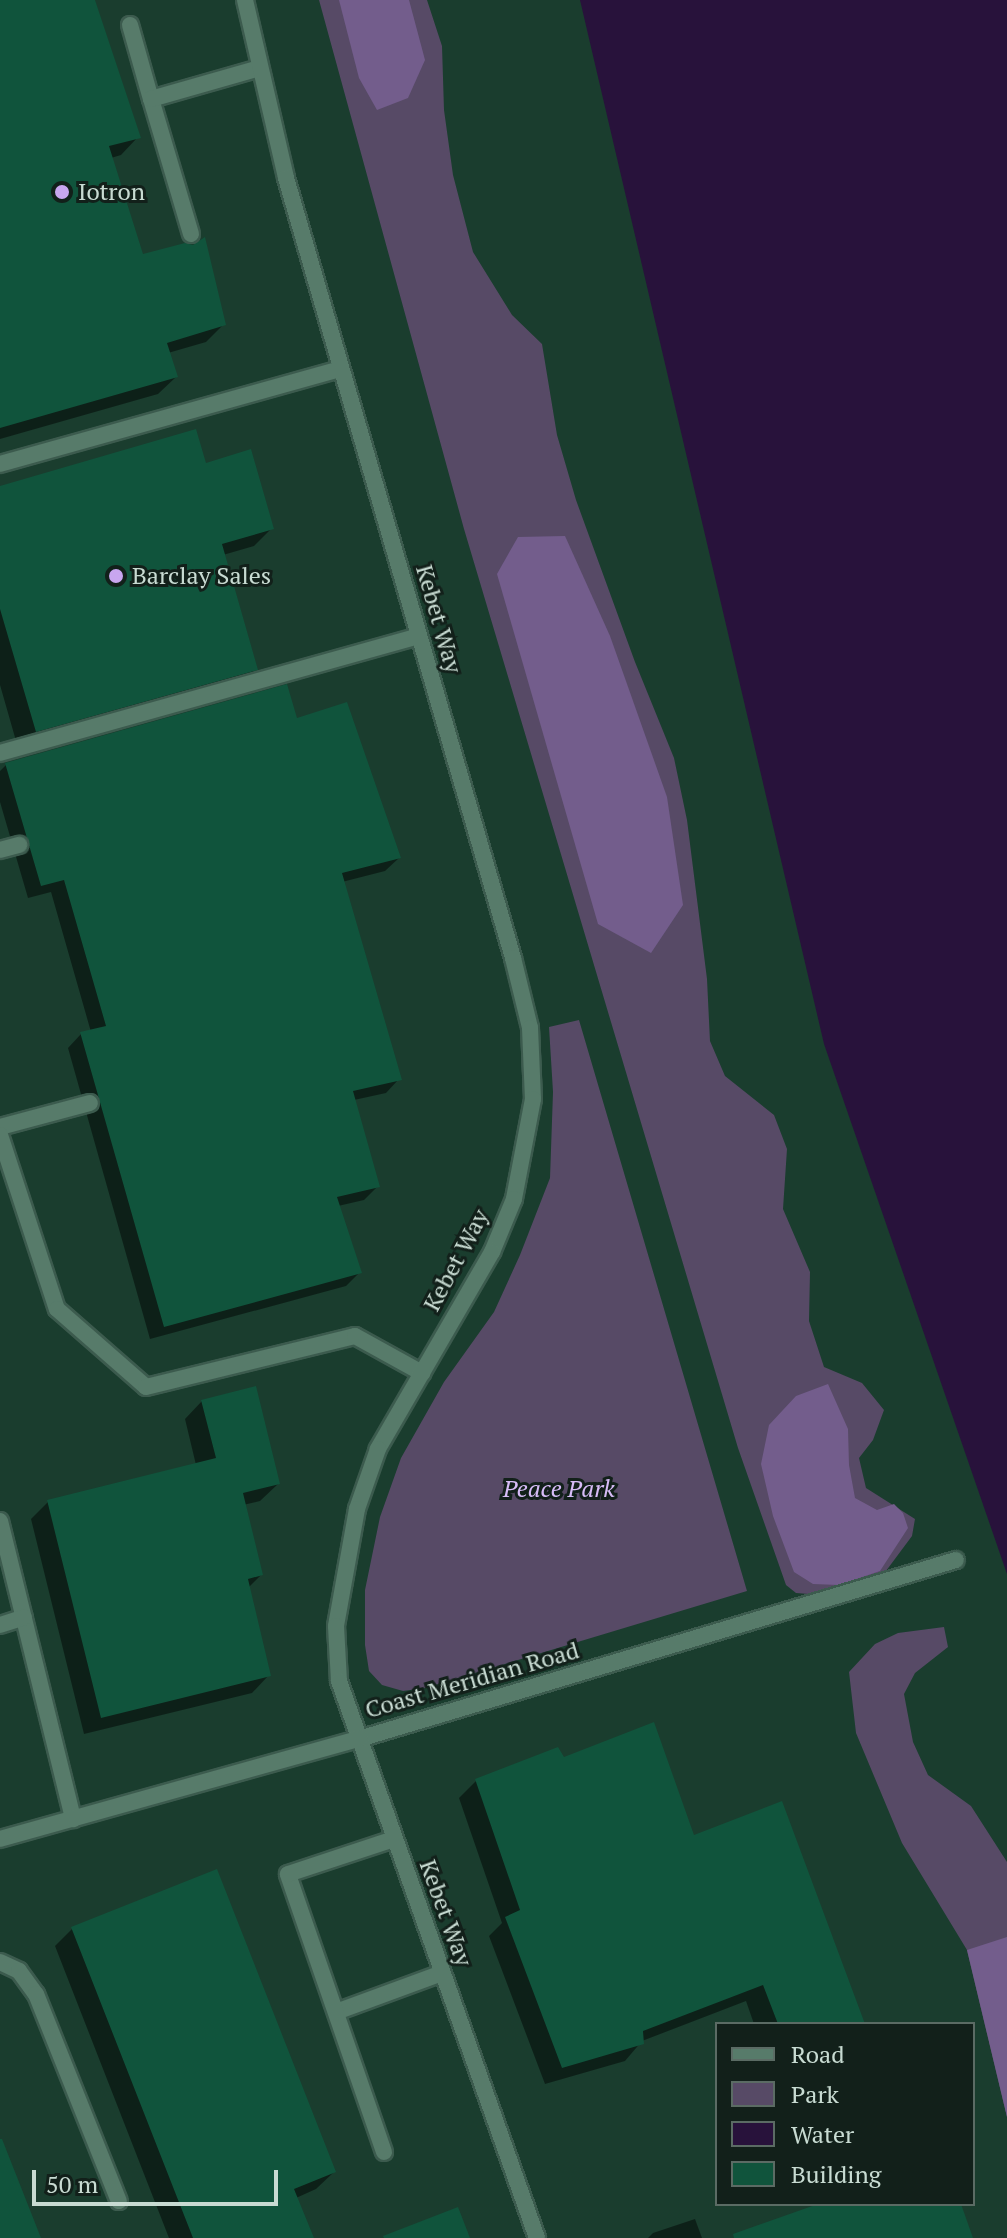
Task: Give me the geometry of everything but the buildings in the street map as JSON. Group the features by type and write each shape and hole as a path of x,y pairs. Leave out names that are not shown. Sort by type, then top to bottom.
{"street":[{"name":"Kebet Way","path":"245,0 286,178 513,958 530,1028 533,1099 524,1156 507,1216 492,1252 378,1449 357,1509 345,1560 336,1626 339,1681 537,2238"},
{"path":"130,25 191,234"},
{"path":"151,99 260,68"},
{"path":"0,464 341,369"},
{"path":"0,753 419,636"},
{"path":"0,850 19,845"},
{"path":"0,1127 90,1103"},
{"path":"0,1135 57,1309 146,1387 355,1336 422,1373"},
{"path":"0,1521 73,1819"},
{"name":"Coast Meridian Road","path":"0,1839 359,1739 956,1560"},
{"path":"0,1625 24,1617"},
{"path":"384,2152 288,1874 394,1839"},
{"path":"0,1962 19,1971 36,1994 119,2201"},
{"path":"336,2012 442,1973"}],"green space":[{"path":"319,0 427,0 442,46 444,110 453,175 473,252 512,315 542,344 557,435 576,500 674,758 687,820 707,979 710,1041 725,1076 774,1115 787,1149 783,1209 810,1272 809,1321 824,1367 862,1383 884,1410 873,1440 859,1458 866,1488 915,1519 912,1536 883,1575 822,1595 796,1593 786,1585 738,1448 464,529"},
{"name":"Peace Park","path":"579,1020 747,1591 425,1688 403,1691 382,1685 369,1671 365,1645 365,1590 380,1517 401,1458 444,1382 494,1312 520,1255 550,1178 553,1092 549,1027"},
{"path":"944,1627 948,1647 915,1673 904,1694 913,1742 928,1775 971,1806 1007,1862 1007,2117 967,1950 902,1843 856,1733 849,1672 875,1644 898,1633"}],"shaded area":[{"path":"339,0 409,0 425,60 408,98 377,110 359,78"},
{"path":"565,536 610,636 667,797 683,905 651,953 598,924 497,574 518,537"},
{"path":"828,1384 848,1429 849,1465 855,1498 877,1510 894,1504 903,1513 908,1528 880,1571 839,1585 813,1584 794,1572 773,1516 761,1464 769,1425 796,1396"},
{"path":"1007,1937 1007,2117 967,1950"}],"water":[{"path":"580,0 1007,0 1007,1574 824,1044"}],"place":[{"name":"Iotron","path":"62,192"},
{"name":"Barclay Sales","path":"116,576"}]}
